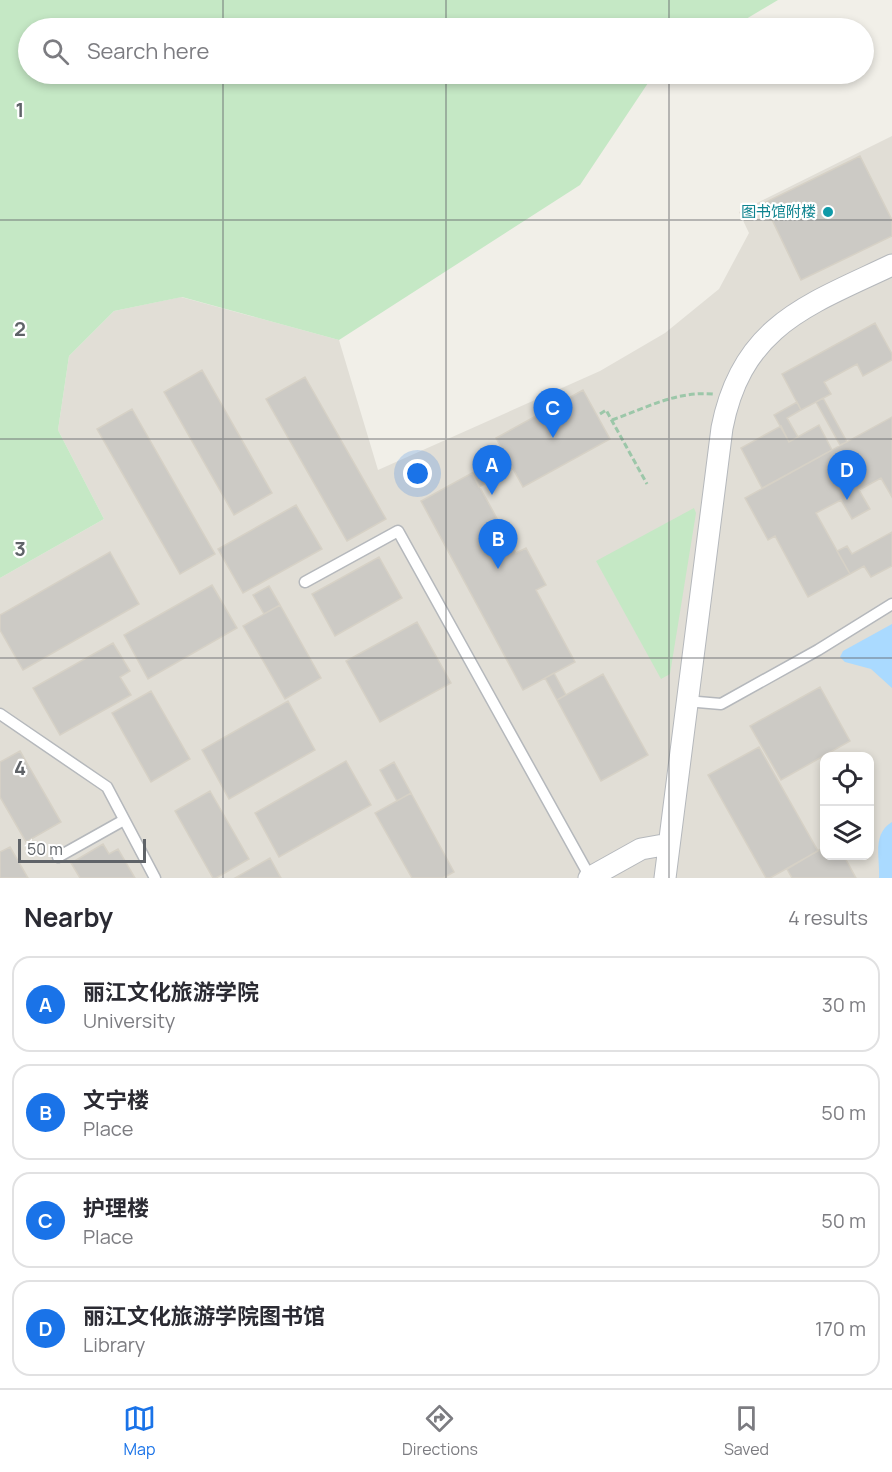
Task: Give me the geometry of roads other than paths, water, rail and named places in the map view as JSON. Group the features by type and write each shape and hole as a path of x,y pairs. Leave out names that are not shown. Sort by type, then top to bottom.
{"street":[{"path":"665,878 722,428 730,396 754,351 780,323 798,310 892,265"},
{"path":"589,878 641,849 669,844"}],"lane":[{"path":"305,582 398,531 589,878"},
{"path":"686,701 721,704 818,650 892,604"},
{"path":"0,714 107,787 155,878"},
{"path":"58,857 124,820"}],"water":[{"path":"892,624 892,688 871,669 845,662 840,657 843,651"},
{"path":"892,822 892,878 879,878 879,839"}],"place":[{"name":"图书馆附楼","path":"828,212"},
{"name":"护理楼","path":"553,438"},
{"name":"丽江文化旅游学院","path":"492,495"},
{"name":"丽江文化旅游学院图书馆","path":"847,500"},
{"name":"文宁楼","path":"498,569"}]}
